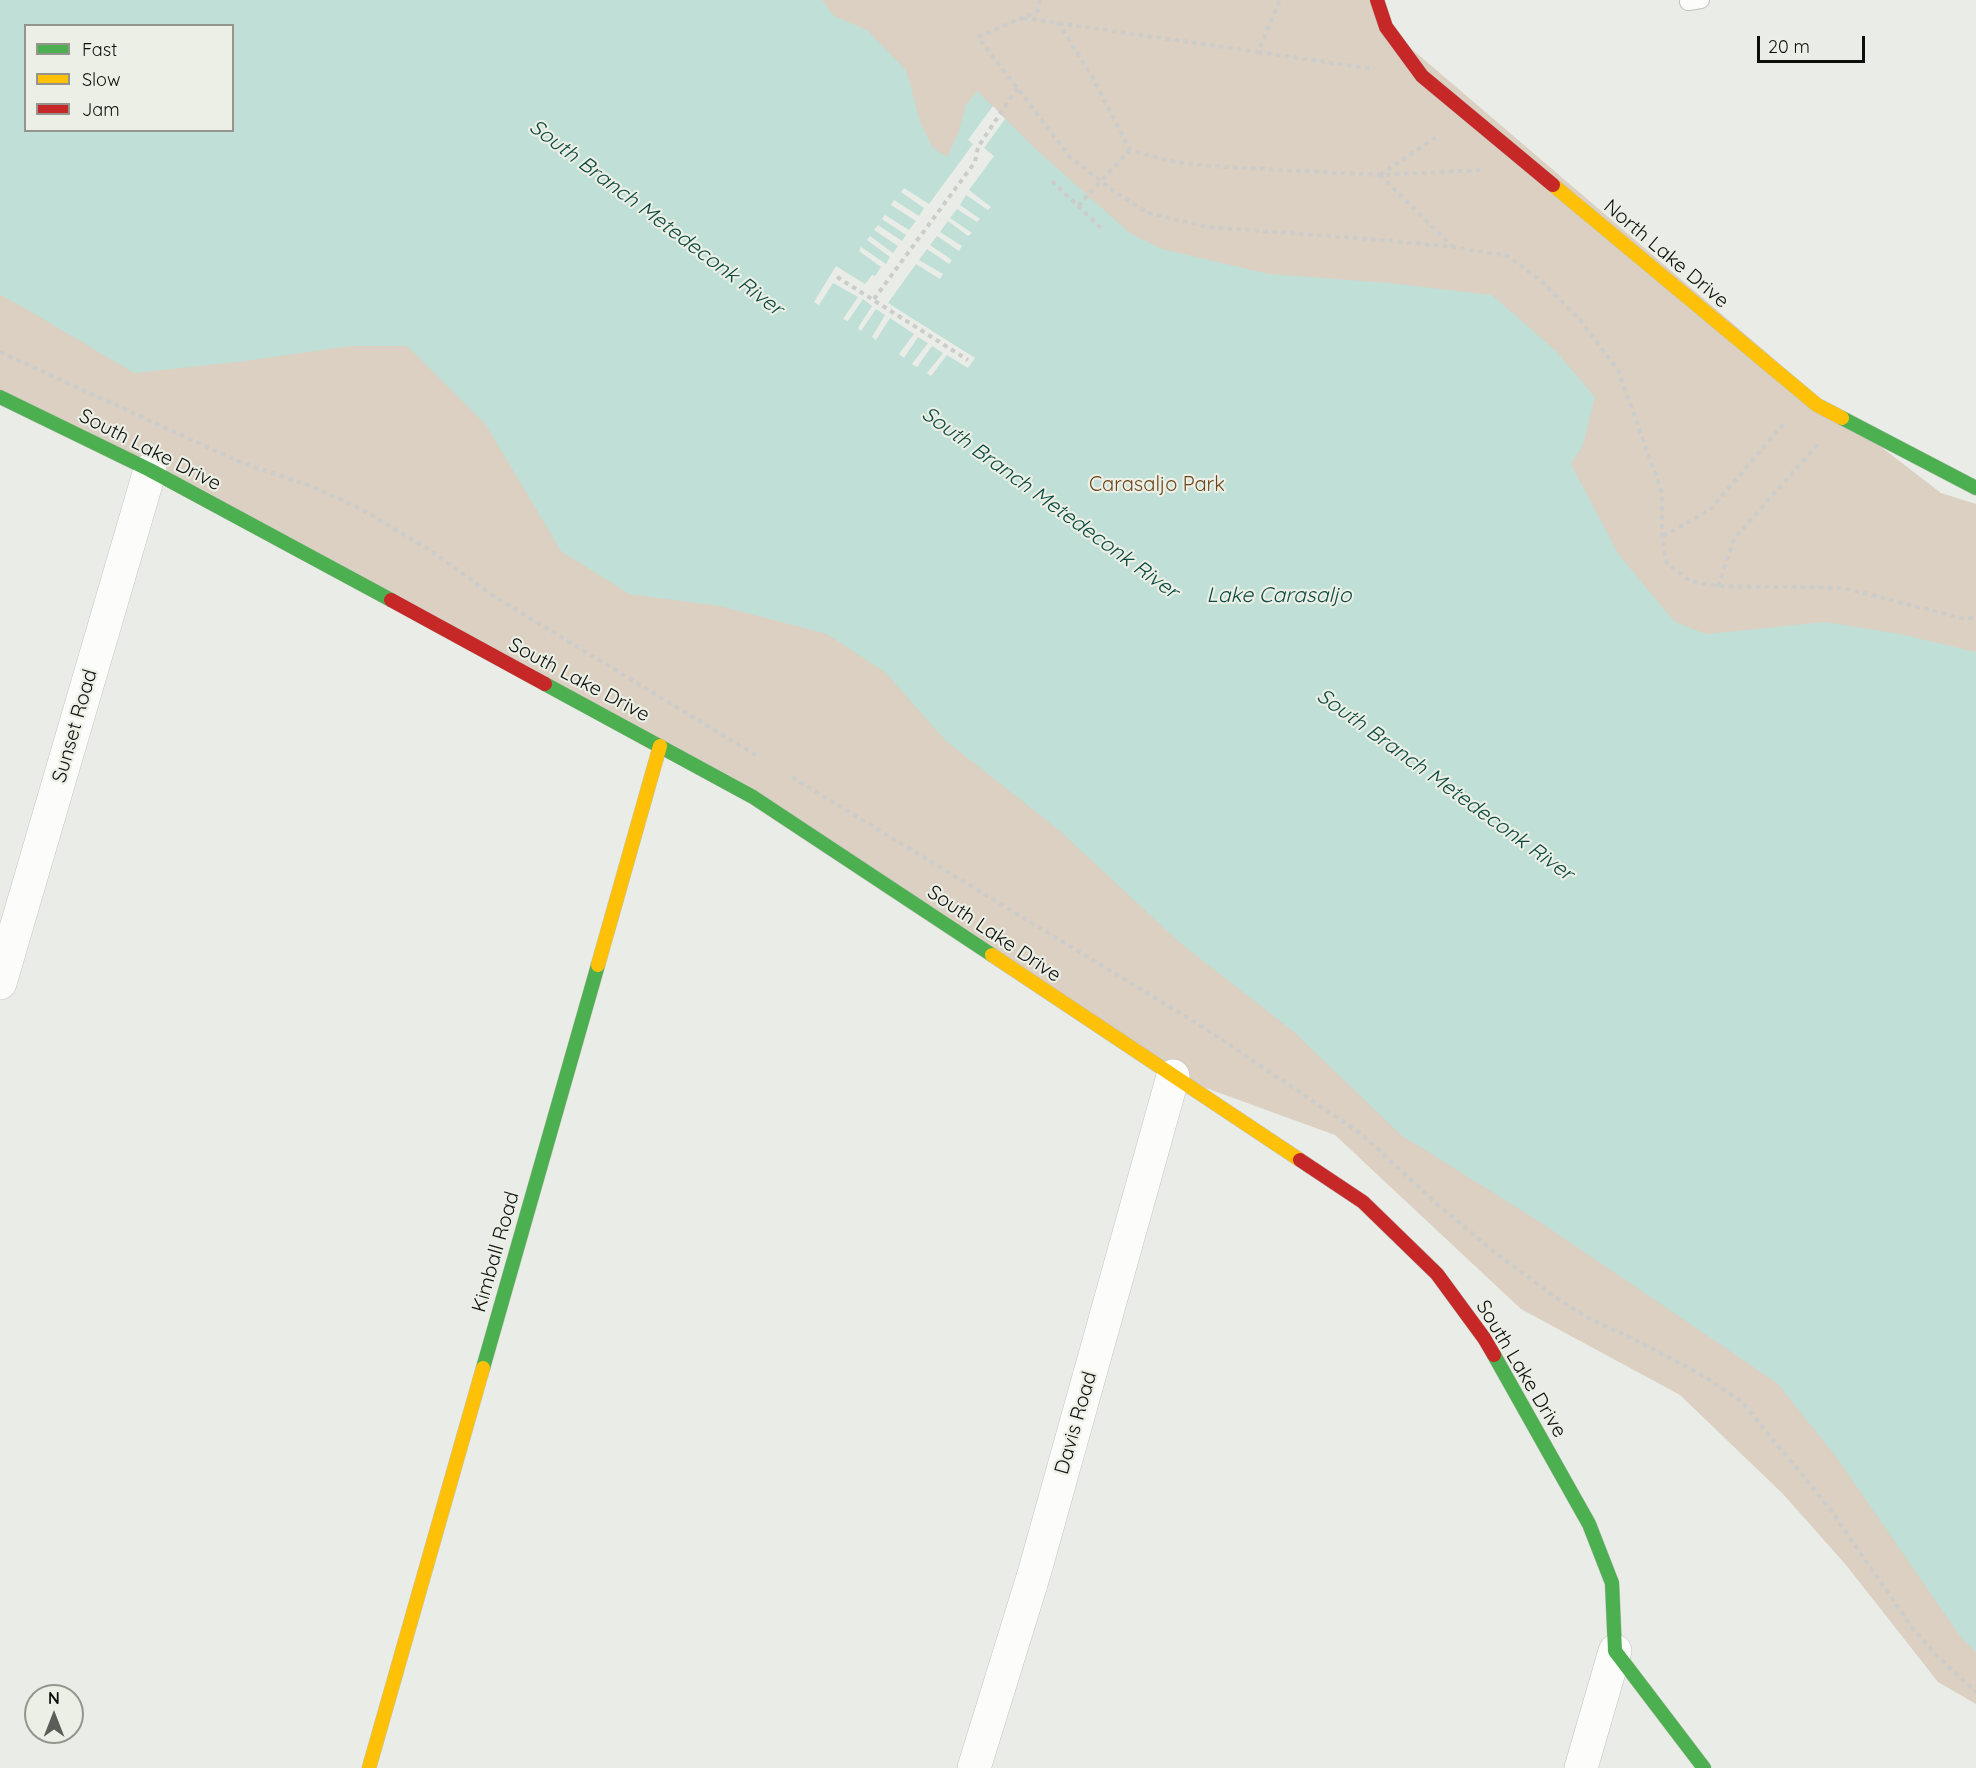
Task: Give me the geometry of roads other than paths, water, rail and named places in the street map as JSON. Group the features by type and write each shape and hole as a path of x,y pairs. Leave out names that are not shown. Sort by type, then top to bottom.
{"street":[{"name":"North Lake Drive","path":"1377,0 1386,27 1422,76 1817,405 1976,488"},
{"name":"South Lake Drive","path":"0,397 150,470 753,797 1363,1202 1437,1274 1484,1338 1589,1524 1612,1583 1615,1651"},
{"name":"Sunset Road","path":"0,983 150,470"},
{"name":"Kimball Road","path":"369,1768 660,746"},
{"name":"Davis Road","path":"974,1768 1034,1574 1173,1076"},
{"path":"1581,1768 1615,1651"},
{"path":"1615,1651 1704,1768"}],"water":[{"name":"Lake Carasaljo","path":"0,0 822,0 834,16 867,30 906,70 920,121 932,147 947,157 958,134 966,105 977,91 1039,152 1131,234 1162,249 1269,274 1389,283 1492,295 1555,350 1595,397 1583,445 1571,464 1619,555 1675,622 1706,634 1825,622 1900,634 1976,652 1976,1652 1960,1636 1837,1458 1777,1383 1540,1222 1401,1135 1294,1032 1179,942 1060,831 945,740 886,673 827,634 720,606 629,594 561,551 486,425 407,346 351,346 237,362 134,373 0,295"}],"water label":[{"name":"South Branch Metedeconk River","path":"656,218"},
{"name":"South Branch Metedeconk River","path":"1050,503"},
{"name":"South Branch Metedeconk River","path":"1445,785"}],"park label":[{"name":"Carasaljo Park","path":"1157,485"}]}
